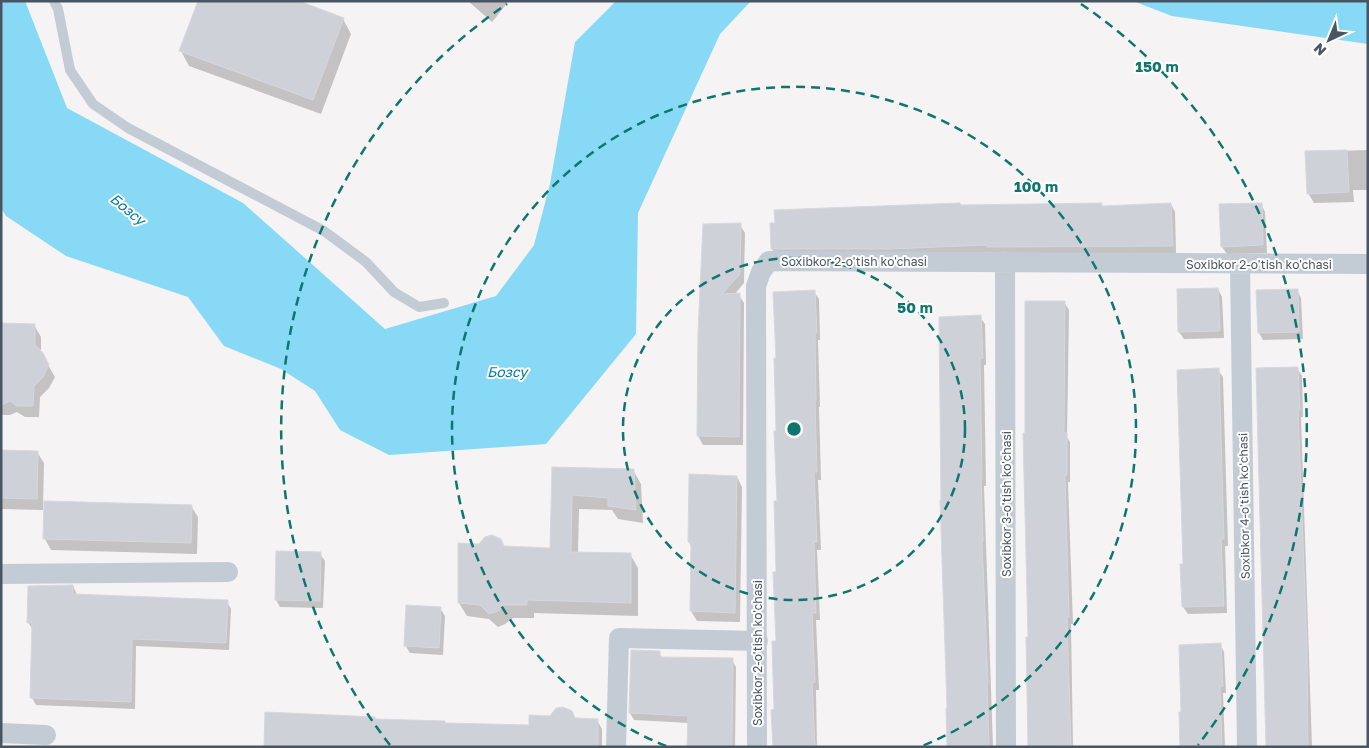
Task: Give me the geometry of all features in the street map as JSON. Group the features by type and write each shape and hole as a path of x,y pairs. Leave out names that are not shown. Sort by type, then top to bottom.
{"street":[{"name":"Soxibkor 2-o'tish ko'chasi","path":"757,747 756,286 761,272 769,261 1368,264"},
{"name":"Soxibkor 3-o'tish ko'chasi","path":"1005,261 1006,747"},
{"name":"Soxibkor 4-o'tish ko'chasi","path":"1240,264 1247,747"},
{"path":"1,574 228,572"},
{"path":"616,747 619,638 758,641"},
{"path":"1,733 46,735"}],"lane":[{"path":"54,1 58,9 70,70 93,104 128,128 324,231 366,262 394,292 419,307 444,303"}],"water":[{"name":"Бозсу","path":"1,1 25,1 67,108 243,203 385,329 496,296 534,245 550,184 575,42 616,1 751,1 720,34 638,213 636,334 546,444 389,455 340,430 315,391 281,369 224,346 188,297 66,256 6,216 1,208"},
{"path":"1133,1 1368,1 1368,44 1172,16"}],"building":[{"path":"198,1 299,1 344,18 313,100 179,51"},
{"path":"1347,150 1349,192 1307,194 1305,151"},
{"path":"960,203 961,205 1102,203 1102,206 1171,203 1173,246 987,247 987,245 890,249 771,249 770,223 775,223 774,210"},
{"path":"1262,203 1263,245 1221,247 1219,204"},
{"path":"741,223 740,274 722,294 740,293 739,437 697,436 698,333 703,224"},
{"path":"1218,288 1220,331 1178,332 1177,289"},
{"path":"1298,289 1299,332 1258,333 1256,290"},
{"path":"815,290 817,333 815,333 815,400 817,472 814,472 817,542 814,542 816,613 812,613 815,682 812,683 815,747 773,747 771,710 774,709 772,641 776,641 773,572 776,572 774,501 777,501 774,431 776,431 774,358 776,358 773,292"},
{"path":"1025,301 1065,301 1064,433 1067,433 1067,475 1065,475 1071,746 1028,747 1026,637 1028,637 1023,433 1025,433"},
{"path":"981,315 983,358 980,358 982,542 989,747 947,747 940,500 939,317"},
{"path":"1,323 35,324 35,345 43,353 49,365 43,377 34,386 33,406 17,406 10,401 1,405"},
{"path":"1298,367 1307,647 1308,747 1266,747 1256,368"},
{"path":"1219,368 1224,539 1221,539 1224,606 1182,607 1180,564 1183,564 1177,370"},
{"path":"1,450 38,451 37,499 1,498"},
{"path":"552,467 634,469 636,510 608,506 608,498 572,495 571,552 631,553 631,603 527,600 527,605 505,605 498,611 489,614 480,605 458,603 458,543 479,544 485,537 492,535 501,539 504,546 550,548"},
{"path":"689,474 737,476 735,613 690,611 691,542 688,542"},
{"path":"44,501 192,505 191,543 43,539"},
{"path":"276,551 321,552 320,601 275,600"},
{"path":"73,585 73,594 228,600 226,643 132,639 131,702 30,698 32,623 27,623 28,586"},
{"path":"406,605 441,607 439,648 404,646"},
{"path":"1221,643 1223,686 1220,686 1222,747 1180,747 1179,645"},
{"path":"631,650 660,651 660,657 733,658 732,747 687,747 688,716 629,713"},
{"path":"563,707 572,711 575,718 598,719 598,747 264,747 265,712 445,721 445,723 529,725 529,715 550,716 556,708"}]}
